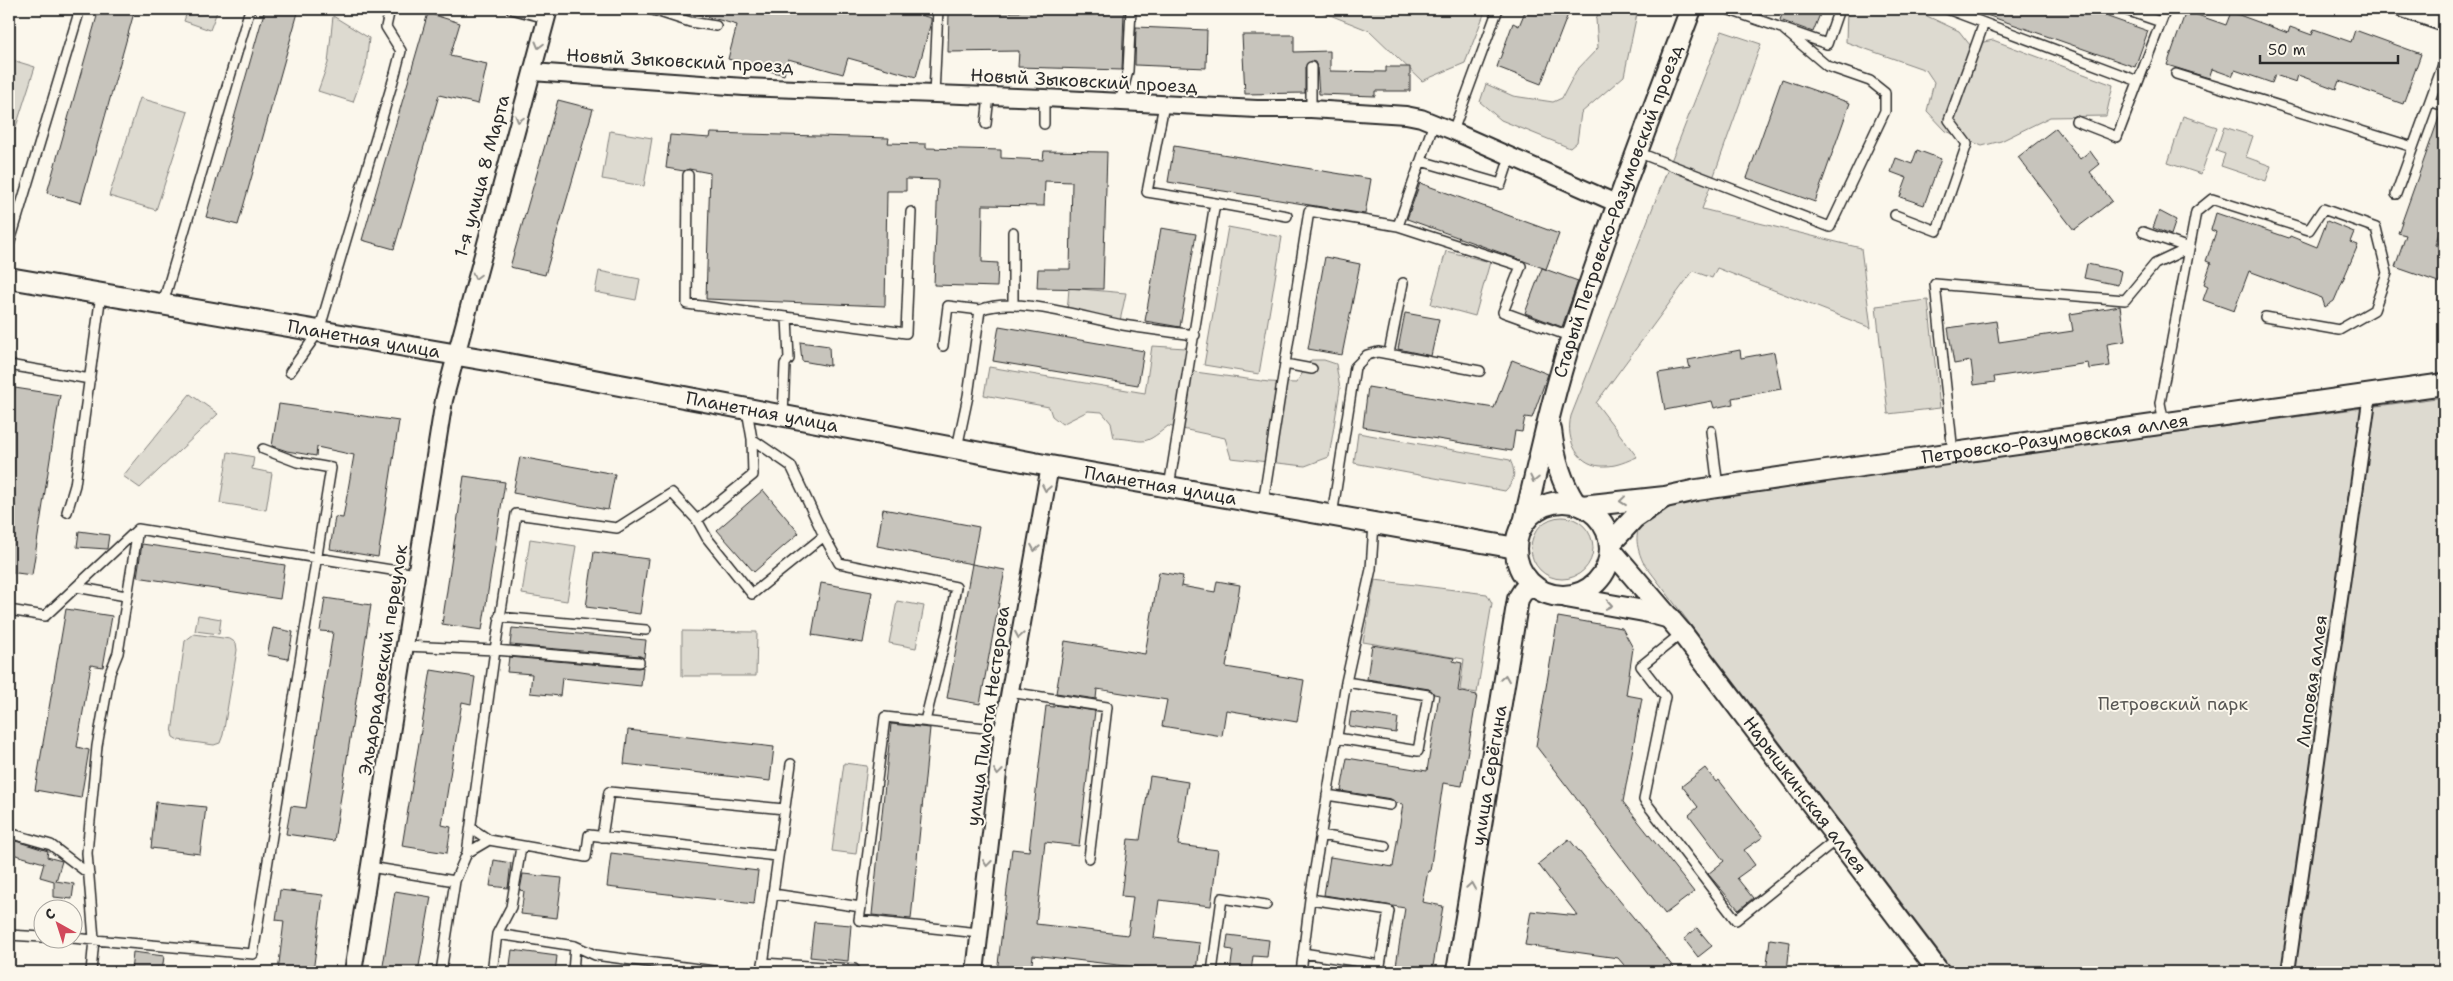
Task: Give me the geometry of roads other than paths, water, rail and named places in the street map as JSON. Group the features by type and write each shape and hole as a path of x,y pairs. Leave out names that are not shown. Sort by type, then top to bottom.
{"street":[{"name":"Старый Петровско-Разумовский проезд","path":"1524,523 1549,415 1572,337 1636,152 1691,9"},
{"path":"2403,9 2444,23"},
{"name":"1-я улица 8 Марта","path":"456,355 548,13"},
{"name":"Новый Зыковский проезд","path":"532,72 744,88 796,88 1044,98 1257,109 1312,109 1406,116 1434,123 1618,204"},
{"name":"Планетная улица","path":"9,278 456,355 1050,466 1516,548"},
{"name":"Эльдорадовский переулок","path":"353,972 444,400 456,355"},
{"name":"Петровско-Разумовская аллея","path":"1578,504 1665,497 1718,487 2164,422 2444,384"},
{"name":"Липовая аллея","path":"2288,972 2370,394"},
{"name":"Старый Петровско-Разумовский проезд","path":"1549,415 1553,450 1561,477 1578,504"},
{"name":"улица Пилота Нестерова","path":"975,972 1003,730 1050,466"},
{"name":"Петровско-Разумовская аллея","path":"1610,547 1634,518 1665,497"},
{"path":"1561,596 1580,593 1596,583 1606,568 1610,547 1607,531 1597,516 1578,504 1562,501 1536,511 1524,523 1518,535 1516,548 1517,562 1524,576 1533,586 1547,594 1644,611 1676,626"},
{"name":"Нарышкинская аллея","path":"1610,547 1676,626 1940,972"},
{"name":"улица Серёгина","path":"1457,972 1518,599 1523,591 1533,586"}],"lane":[{"path":"9,245 80,9"},
{"path":"162,304 250,9"},
{"path":"290,372 319,331 401,51 386,27 390,9"},
{"path":"511,9 548,13"},
{"path":"650,9 690,22 716,26"},
{"path":"934,95 938,9"},
{"path":"1120,102 1128,71 1131,9"},
{"path":"1453,131 1498,9"},
{"path":"1727,9 1755,13 1782,28 1827,44 1839,9"},
{"path":"1947,9 2138,81"},
{"path":"2123,9 2161,22"},
{"path":"2076,121 2117,138 2166,9"},
{"path":"1895,215 1938,231 1967,144 1949,120 1984,23"},
{"path":"1636,152 1830,227 1886,112 1885,93 1870,81 1827,66 1782,28"},
{"path":"2396,194 2444,62"},
{"path":"1310,67 1312,109"},
{"path":"2176,74 2413,147"},
{"path":"986,124 988,96"},
{"path":"1044,98 1044,124"},
{"path":"2430,101 2444,106"},
{"path":"1164,105 1147,192 1287,216"},
{"path":"1398,226 1434,123"},
{"path":"1420,161 1501,184 1510,157"},
{"path":"688,175 688,304 906,333 911,212"},
{"path":"2164,422 2160,404 2196,212 2212,199 2309,230 2323,209 2376,228 2386,272 2374,310 2339,330 2265,317"},
{"path":"1169,487 1215,203"},
{"path":"1263,503 1308,211 1398,226 1521,266 1503,312 1572,337"},
{"path":"1013,232 1013,304"},
{"path":"2143,232 2189,248"},
{"path":"1953,453 1934,284 2125,300 2155,264 2189,248"},
{"path":"1389,353 1403,283"},
{"path":"66,512 75,485 101,293"},
{"path":"943,346 948,306 980,310 992,305 1013,304 1123,325 1195,335"},
{"path":"957,448 968,396 980,310"},
{"path":"783,417 785,364 790,359 787,317"},
{"path":"1332,516 1355,367 1367,355 1378,352 1389,353 1480,370"},
{"path":"1285,364 1312,369"},
{"path":"9,365 90,379"},
{"path":"696,520 753,475 752,439 747,410"},
{"path":"1711,431 1718,487"},
{"path":"752,439 791,466 839,563 956,586 948,628 925,721"},
{"path":"82,938 253,954 331,468 296,462 262,449"},
{"path":"441,972 455,881 467,852 471,828 499,617 516,514 617,528 672,493 696,520 706,538 752,594 824,536"},
{"path":"1301,972 1310,898 1346,682 1370,569 1374,524"},
{"path":"138,529 416,574"},
{"path":"9,610 46,616 138,529"},
{"path":"91,972 94,939 87,853 98,746 110,673 118,653 138,529"},
{"path":"76,586 126,596"},
{"path":"499,617 646,630"},
{"path":"1676,626 1641,666 1665,697 1644,800 1736,920 1838,838"},
{"path":"405,646 495,650 639,662"},
{"path":"1337,738 1418,751 1428,695 1346,682"},
{"path":"1009,692 1106,707 1089,858"},
{"path":"979,933 859,920 860,907 885,717 1003,730"},
{"path":"791,764 763,968 854,969"},
{"path":"602,837 609,792 784,809"},
{"path":"1327,795 1390,806"},
{"path":"471,828 489,840 586,857 589,835 777,856"},
{"path":"9,833 51,844 89,874"},
{"path":"1320,835 1385,846"},
{"path":"467,852 489,840"},
{"path":"492,972 497,934 511,907 521,847"},
{"path":"370,866 455,881"},
{"path":"773,894 860,907"},
{"path":"1212,972 1222,898 1266,905"},
{"path":"1304,953 1380,965 1389,911 1310,898"},
{"path":"497,934 575,946 595,954 721,972"},
{"path":"9,935 32,936"},
{"path":"573,972 575,946"}],"park label":[{"name":"Петровский парк","path":"2173,704"}]}
